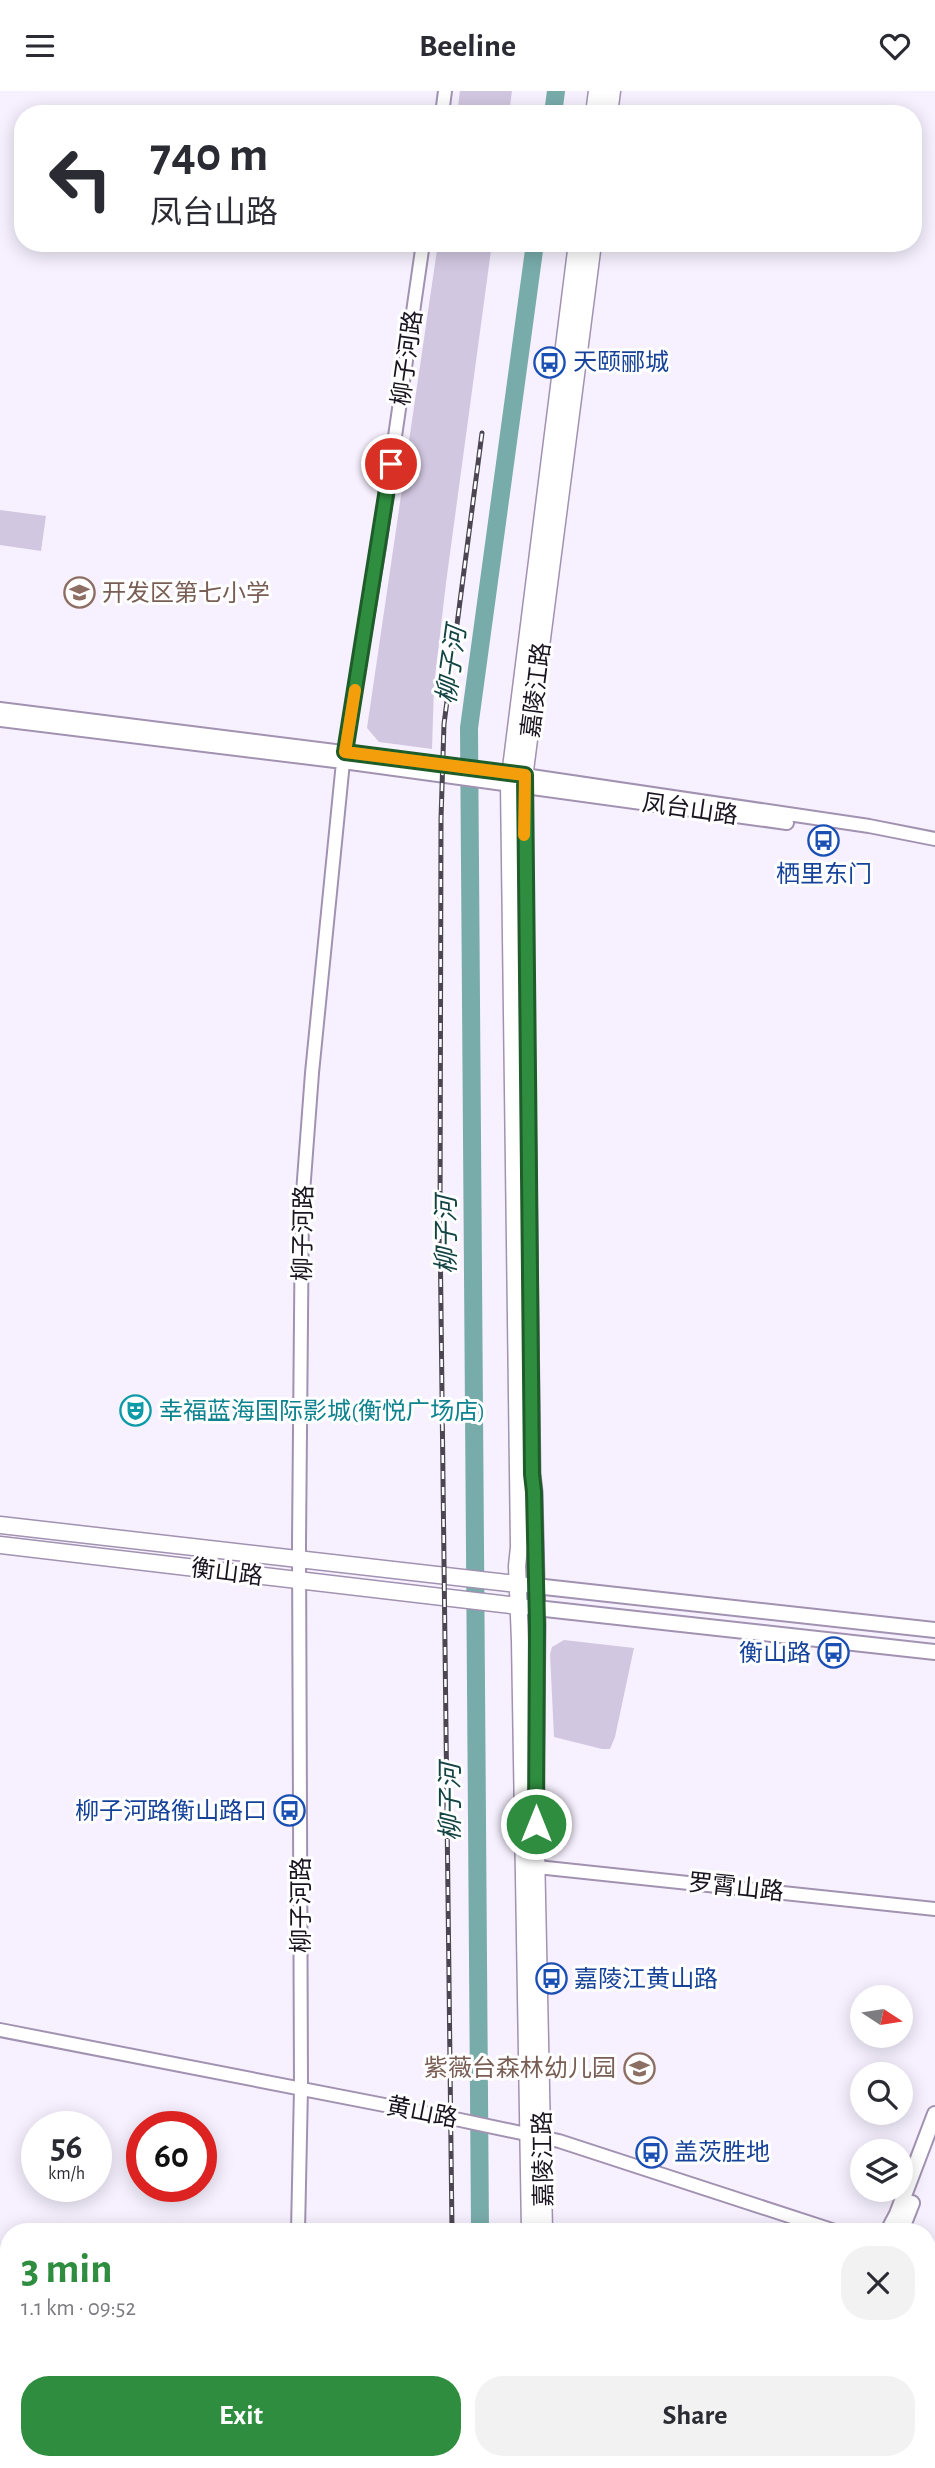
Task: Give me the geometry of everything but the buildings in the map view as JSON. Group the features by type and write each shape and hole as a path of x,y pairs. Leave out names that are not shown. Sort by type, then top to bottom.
{"main road":[{"name":"嘉陵江路","path":"543,2223 536,2136 509,1583 519,1546 510,779 577,252"},
{"name":"嘉陵江路","path":"531,2223 536,2136 536,1585 510,779 592,252"},
{"path":"0,1525 935,1630"},
{"name":"衡山路","path":"0,1545 510,1605"},
{"path":"510,1605 935,1652"},
{"path":"892,2223 935,2114"},
{"path":"904,2223 935,2141"}],"street":[{"name":"柳子河路","path":"298,2223 301,2088 299,1560 302,1206 312,1073 344,757 379,547 422,252"},
{"path":"0,709 344,757"},
{"path":"0,720 344,757"},
{"name":"凤台山路","path":"344,757 869,826 935,839"},
{"name":"凤台山路","path":"510,779 935,847"},
{"name":"罗霄山路","path":"537,1867 935,1909"},
{"name":"黄山路","path":"0,2030 446,2116 536,2136 810,2223"}],"shaded area":[{"path":"460,91 512,91 510,105 458,105"},
{"path":"437,252 491,252 446,583 434,686 432,749 379,742 367,728"},
{"path":"0,510 46,516 41,551 0,545"},
{"path":"564,1640 634,1648 610,1749 554,1737 550,1654 552,1647"}],"waterway":[{"name":"柳子河","path":"554,105 556,91"},
{"name":"柳子河","path":"480,2223 469,728 534,252"}],"railway":[{"path":"452,2223 440,1227 441,819 444,724 482,433"}],"slow traffic":[{"path":"355,690 345,752 525,775 524,835"}],"place":[{"name":"天颐郦城","path":"550,362"},
{"name":"开发区第七小学","path":"79,593"},
{"name":"栖里东门","path":"824,840"},
{"name":"幸福蓝海国际影城(衡悦广场店)","path":"136,1411"},
{"name":"衡山路","path":"834,1653"},
{"name":"柳子河路衡山路口","path":"290,1811"},
{"name":"嘉陵江黄山路","path":"551,1979"},
{"name":"紫薇台森林幼儿园","path":"639,2068"},
{"name":"盖茨胜地","path":"651,2152"}],"route":[{"path":"391,464 345,752 525,775 523,786 532,1474 537,1625 536,1824"}]}
